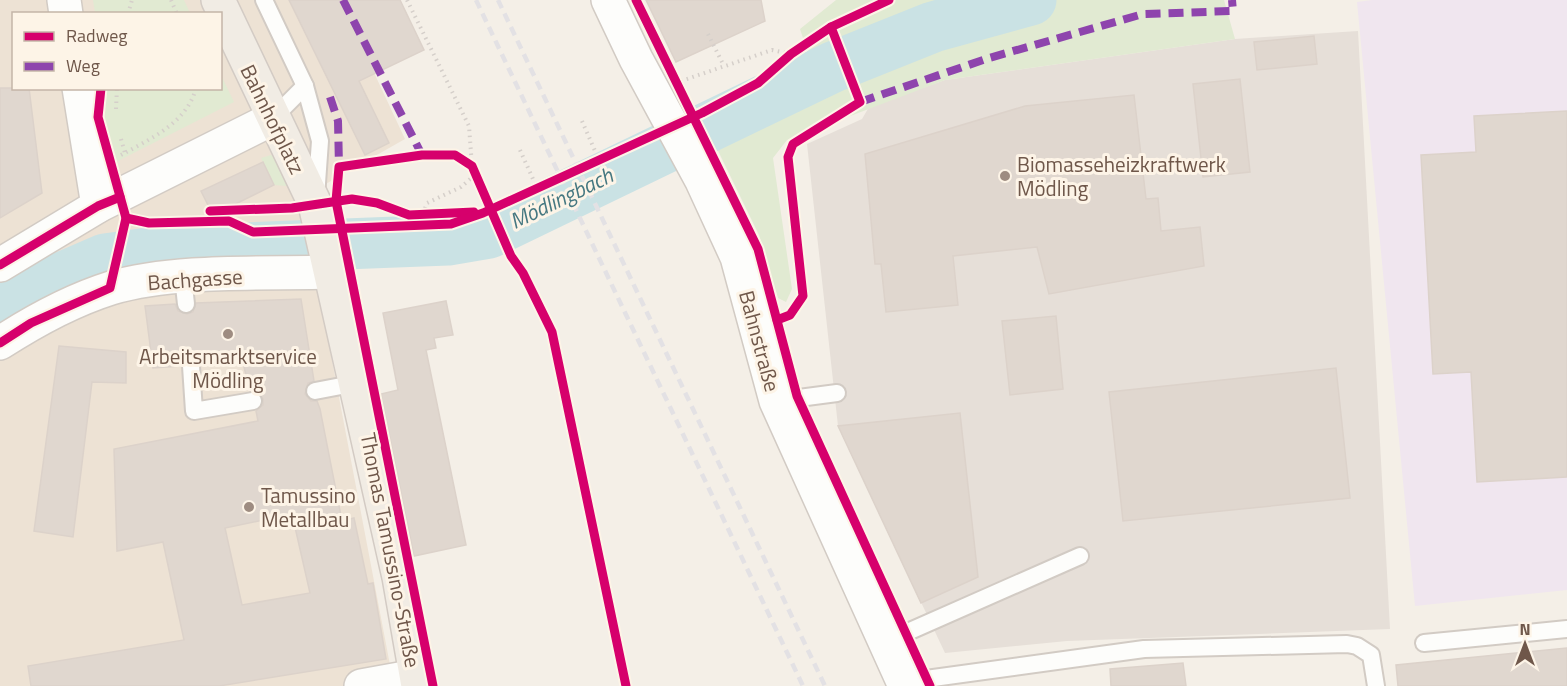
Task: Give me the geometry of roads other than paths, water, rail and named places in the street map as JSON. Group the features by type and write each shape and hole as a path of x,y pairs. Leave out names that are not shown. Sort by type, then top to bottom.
{"main road":[{"name":"Bahnhofplatz","path":"218,0 272,119 317,210"},
{"name":"Thomas Tamussino-Straße","path":"317,210 399,577 417,681"}],"street":[{"name":"Bahnstraße","path":"608,0 658,75 702,181 737,257 776,401 905,686"},
{"path":"79,90 98,206"},
{"path":"0,265 98,206 272,119"},
{"name":"Bachgasse","path":"0,343 32,323 110,288 159,278 184,290 329,266"},
{"path":"361,686 417,681"}],"lane":[{"path":"264,0 305,86 320,141 317,210"},
{"path":"272,119 305,86"},
{"path":"191,366 194,411 253,401"},
{"path":"315,391 357,384"},
{"path":"776,401 837,393"},
{"path":"885,642 1080,556"},
{"path":"1424,643 1567,629"},
{"path":"912,686 926,679 1144,649 1347,644 1357,646 1371,655 1376,686"}],"waterway":[{"name":"Mödlingbach","path":"0,309 19,296 105,259 163,251 448,240 489,233 833,67 933,27 1031,0"}],"railway":[{"path":"476,0 803,686"},
{"path":"498,0 825,686"}],"place":[{"name":"Biomasseheizkraftwerk Mödling","path":"1005,176"},
{"name":"Arbeitsmarktservice Mödling","path":"228,334"},
{"name":"Tamussino Metallbau","path":"249,507"}]}
